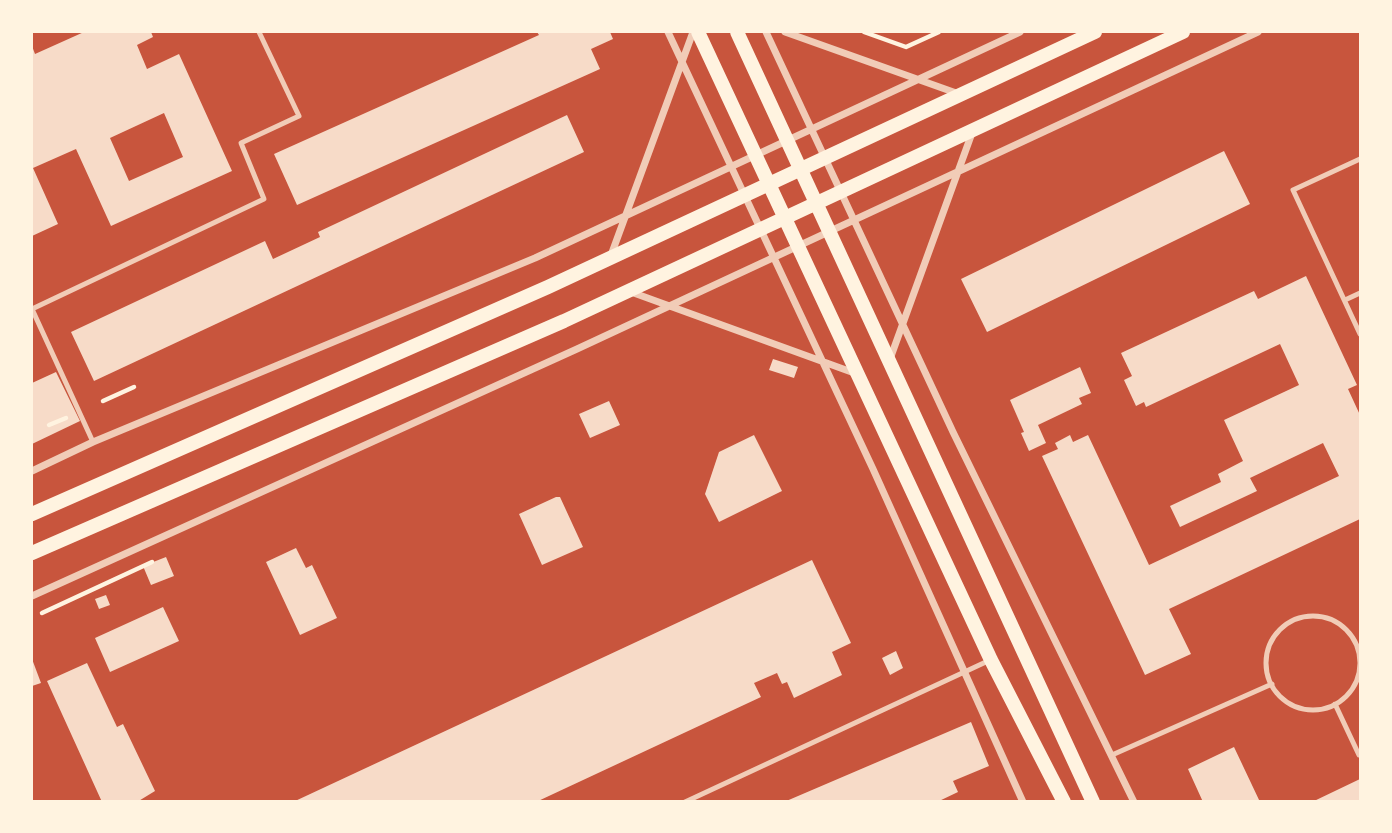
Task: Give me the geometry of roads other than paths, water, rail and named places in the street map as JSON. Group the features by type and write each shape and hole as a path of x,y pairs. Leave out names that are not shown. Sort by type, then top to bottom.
{"main road":[{"path":"698,32 991,660 1064,802"},
{"path":"737,32 1093,802"},
{"path":"32,514 610,258 1095,32"},
{"path":"32,553 628,291 1183,32"}],"street":[{"path":"668,32 822,361 1023,802"},
{"path":"610,258 693,32"},
{"path":"766,32 953,432 1134,802"},
{"path":"785,32 960,95"},
{"path":"32,471 93,442 535,258 1020,32"},
{"path":"32,596 670,306 1258,32"},
{"path":"889,359 974,129"},
{"path":"628,291 858,374"}],"lane":[{"path":"93,442 32,309 264,199 241,143 299,116 259,32"},
{"path":"1360,159 1293,190 1360,334"},
{"path":"1345,300 1360,293"},
{"path":"1324,617 1336,622 1358,639 1360,669 1356,683 1347,695 1335,704 1314,709 1292,705 1280,696 1272,684 1267,672 1270,646 1276,634 1298,619 1324,617"},
{"path":"685,802 991,660"},
{"path":"1112,755 1272,684"},
{"path":"1335,704 1359,755"}]}
